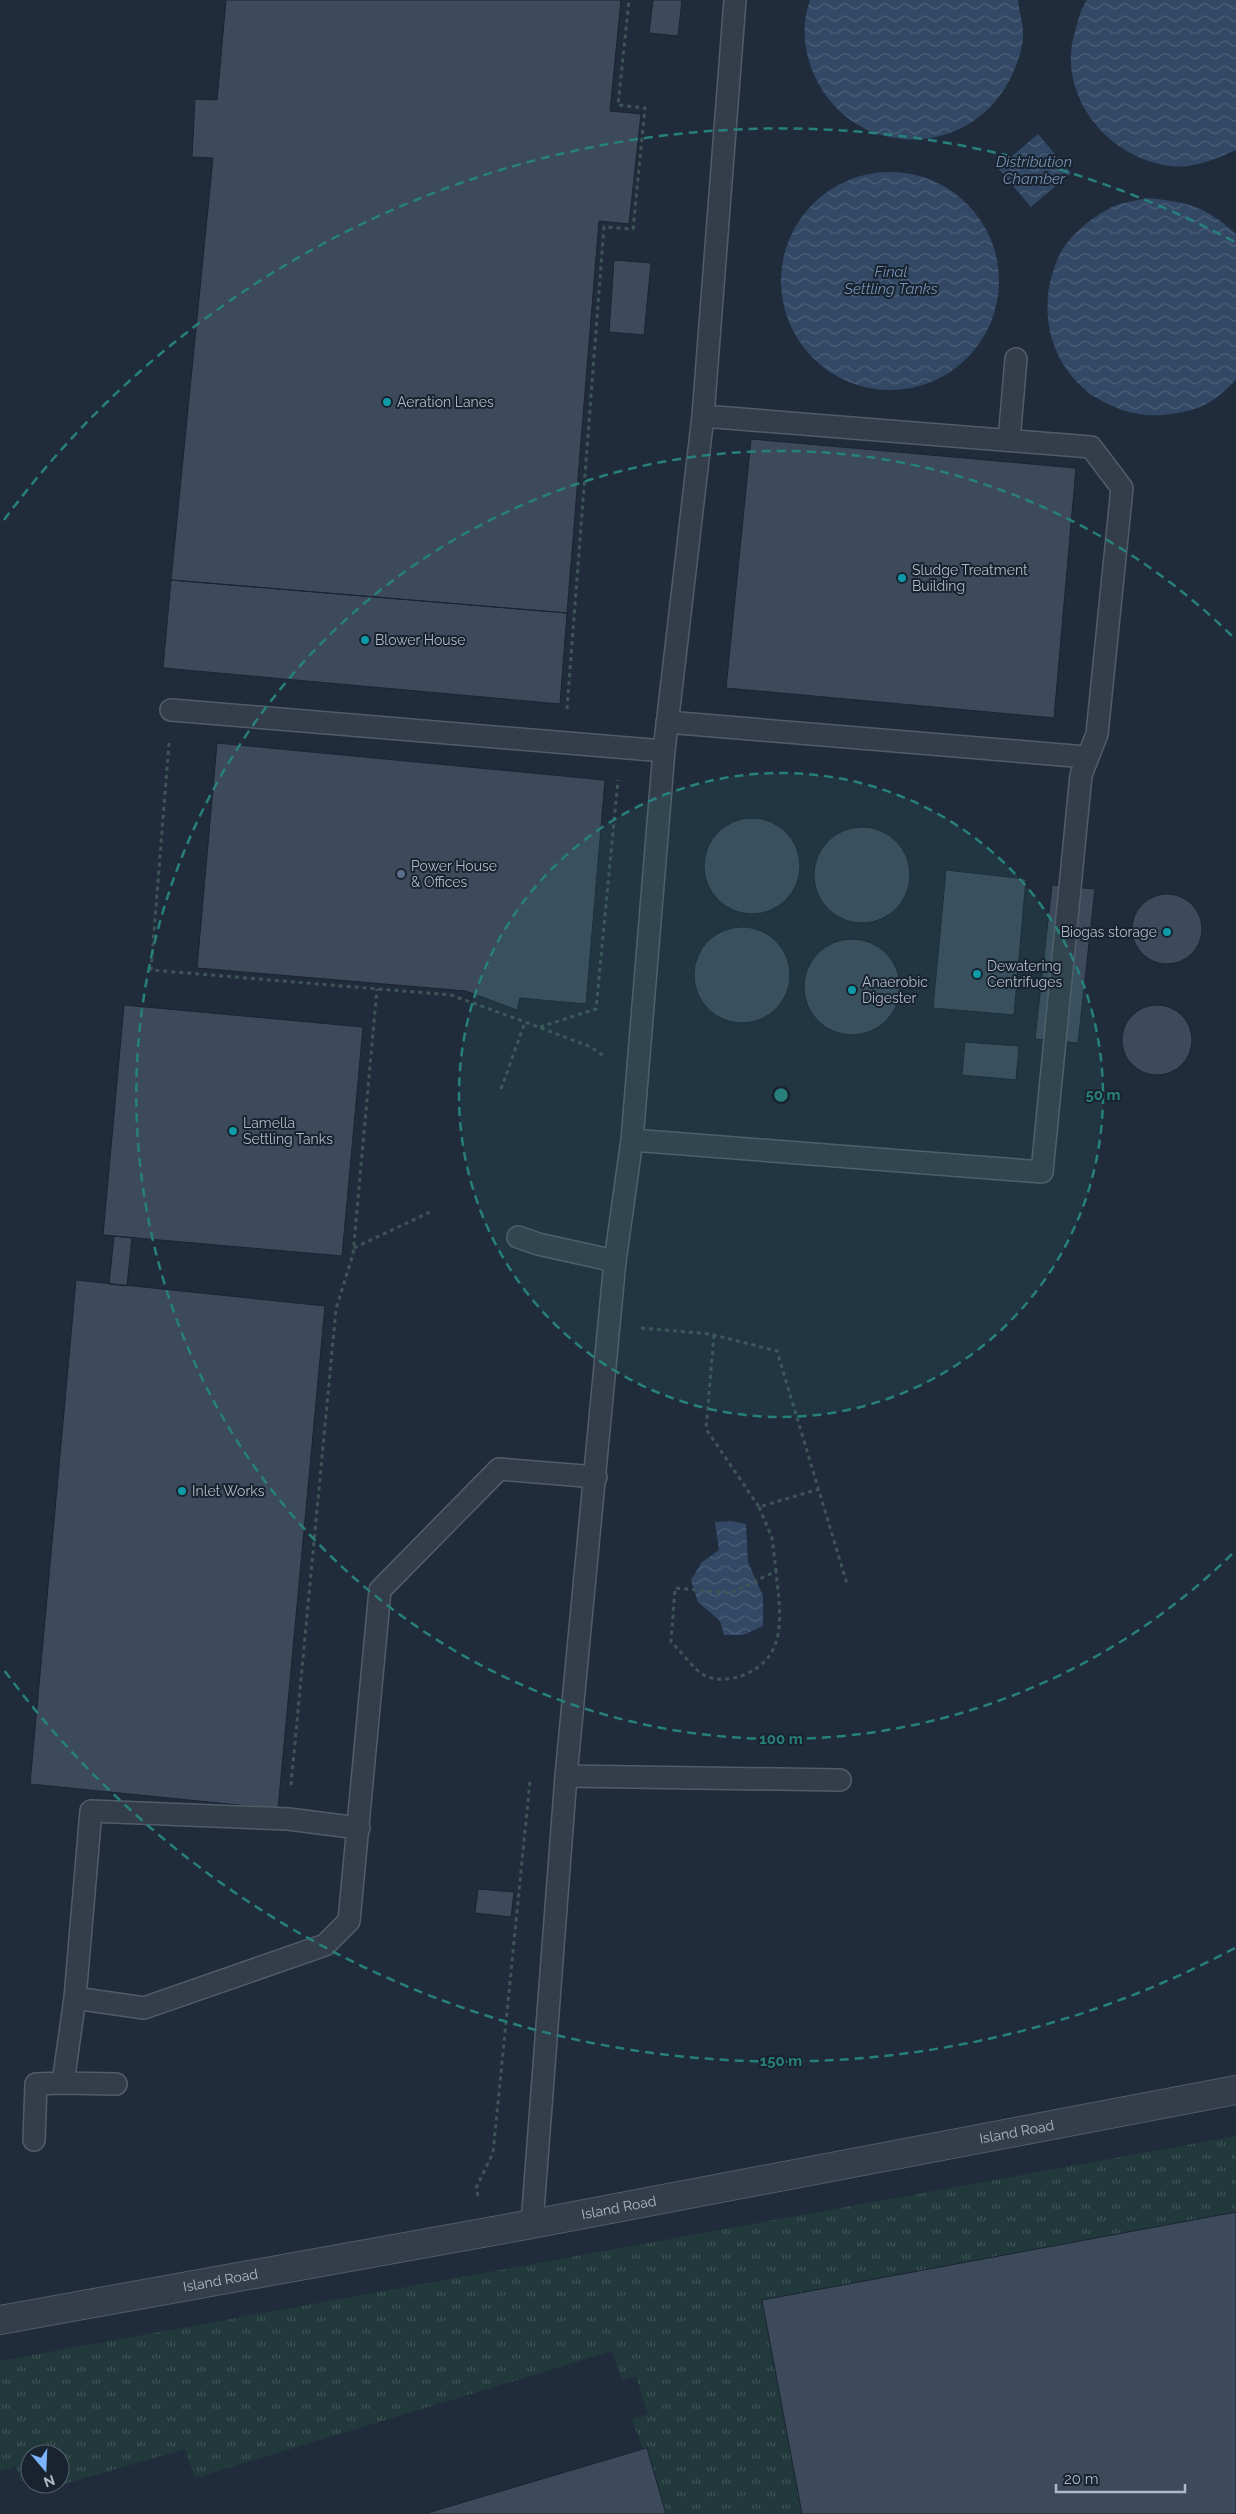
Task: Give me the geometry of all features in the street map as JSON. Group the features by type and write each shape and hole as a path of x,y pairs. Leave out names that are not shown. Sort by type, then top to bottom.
{"street":[{"name":"Island Road","path":"0,2320 532,2224 1236,2090"}],"lane":[{"path":"532,2224 566,1776 596,1477 615,1261 632,1140 667,722 702,416 735,0"},
{"path":"1009,440 1016,359"},
{"path":"632,1140 1042,1172 1080,775 1097,734 1122,488 1091,447 702,416"},
{"path":"171,710 664,752"},
{"path":"667,722 1086,758"},
{"path":"518,1237 538,1244 615,1261"},
{"path":"74,1998 144,2008 325,1945 349,1921 380,1590 498,1469 596,1477"},
{"path":"566,1776 840,1780"},
{"path":"63,2083 74,1998 91,1810 288,1818 359,1828"},
{"path":"34,2140 36,2084 116,2084"}],"path":[{"path":"564,742 604,227 633,229 645,108 618,105 629,0"},
{"path":"171,710 151,970 451,995 591,1047 636,1080"},
{"path":"540,1027 596,1009 621,747"},
{"path":"288,1818 336,1309 354,1248 377,989"},
{"path":"501,1089 525,1022"},
{"path":"354,1248 432,1211"},
{"path":"631,1328 714,1335 777,1351 848,1584"},
{"path":"714,1335 706,1429 759,1507 772,1538 776,1571 781,1621 775,1645 757,1670 728,1680 703,1675 671,1642 675,1588 731,1593 776,1571"},
{"path":"759,1507 819,1489"}],"green space":[{"path":"1236,2136 1236,2212 763,2300 802,2514 666,2514 647,2448 643,2449 632,2419 648,2414 636,2376 622,2380 612,2351 195,2478 185,2449 70,2482 70,2444 20,2444 20,2478 16,2466 0,2471 0,2361"}],"water":[{"path":"810,0 1018,0 1023,30 1021,50 1009,81 989,108 964,127 935,137 905,139 876,133 849,119 827,97 811,67 804,34 807,8"},
{"path":"1087,0 1236,0 1236,150 1212,160 1179,167 1147,160 1125,150 1106,136 1091,118 1079,98 1072,75 1071,52 1079,17"},
{"name":"Distribution Chamber","path":"1038,134 1071,173 1031,207 998,168"},
{"name":"Final Settling Tanks","path":"890,172 911,174 932,181 941,185 967,204 986,230 990,239 997,260 999,281 997,302 990,323 986,332 967,358 941,377 932,381 911,388 890,390 869,388 848,381 839,377 813,358 794,332 790,323 783,302 781,281 783,260 790,239 794,230 813,204 839,185 848,181 869,174"},
{"path":"1147,198 1174,201 1205,211 1236,234 1236,380 1216,398 1198,408 1163,415 1136,414 1119,409 1095,397 1079,384 1057,352 1051,334 1048,315 1048,295 1052,275 1059,256 1068,241 1088,222 1110,208"},
{"path":"731,1521 746,1524 748,1562 763,1596 763,1626 743,1635 724,1635 720,1621 698,1602 691,1580 702,1562 719,1550 715,1522"}],"building":[{"name":"Aeration Lanes","path":"226,0 621,0 610,111 641,114 629,224 599,221 567,613 171,580 213,158 192,157 195,99 217,100"},
{"path":"653,0 682,0 678,36 649,33"},
{"path":"614,260 651,263 644,335 609,332"},
{"name":"Sludge Treatment Building","path":"751,439 1076,468 1054,718 726,688"},
{"name":"Blower House","path":"171,580 567,613 560,704 163,668"},
{"name":"Power House & Offices","path":"217,743 605,780 586,1004 520,998 517,1010 466,991 197,968"},
{"path":"752,818 770,821 786,832 797,848 800,866 797,884 786,900 770,911 752,914 734,911 718,900 707,884 704,866 707,848 718,832 734,821"},
{"path":"862,827 880,830 896,841 907,857 910,875 907,893 896,909 880,920 862,923 844,920 828,909 817,893 814,875 817,857 828,841 844,830"},
{"name":"Dewatering Centrifuges","path":"946,870 1026,879 1014,1015 933,1008"},
{"path":"1052,885 1095,889 1078,1043 1035,1039"},
{"name":"Biogas storage","path":"1167,894 1180,897 1192,904 1199,916 1202,929 1199,942 1192,954 1180,961 1167,964 1154,961 1142,954 1135,942 1132,929 1135,916 1142,904 1154,897"},
{"path":"742,927 760,930 776,941 787,957 790,975 787,993 776,1009 760,1020 742,1023 724,1020 708,1009 697,993 694,975 697,957 708,941 724,930"},
{"name":"Anaerobic Digester","path":"852,939 871,942 886,953 897,968 900,987 897,1006 886,1021 871,1032 852,1035 833,1032 818,1021 807,1006 804,987 807,968 818,953 833,942"},
{"name":"Lamella Settling Tanks","path":"124,1005 363,1027 342,1256 103,1235"},
{"path":"1157,1005 1176,1011 1186,1021 1192,1040 1186,1059 1176,1069 1157,1075 1138,1069 1128,1059 1122,1040 1128,1021 1138,1011"},
{"path":"965,1042 1019,1046 1016,1080 962,1075"},
{"path":"114,1236 132,1238 127,1286 109,1284"},
{"name":"Inlet Works","path":"76,1280 325,1306 278,1809 30,1784"},
{"path":"478,1889 514,1892 511,1917 475,1913"},
{"path":"1236,2212 1236,2514 802,2514 762,2300"},
{"path":"647,2448 666,2514 424,2514 643,2449"}],"place":[{"name":"Aeration Lanes","path":"387,402"},
{"name":"Sludge Treatment Building","path":"902,578"},
{"name":"Blower House","path":"365,640"},
{"name":"Power House & Offices","path":"401,874"},
{"name":"Biogas storage","path":"1167,932"},
{"name":"Dewatering Centrifuges","path":"977,974"},
{"name":"Anaerobic Digester","path":"852,990"},
{"name":"Lamella Settling Tanks","path":"233,1131"},
{"name":"Inlet Works","path":"182,1491"}]}
